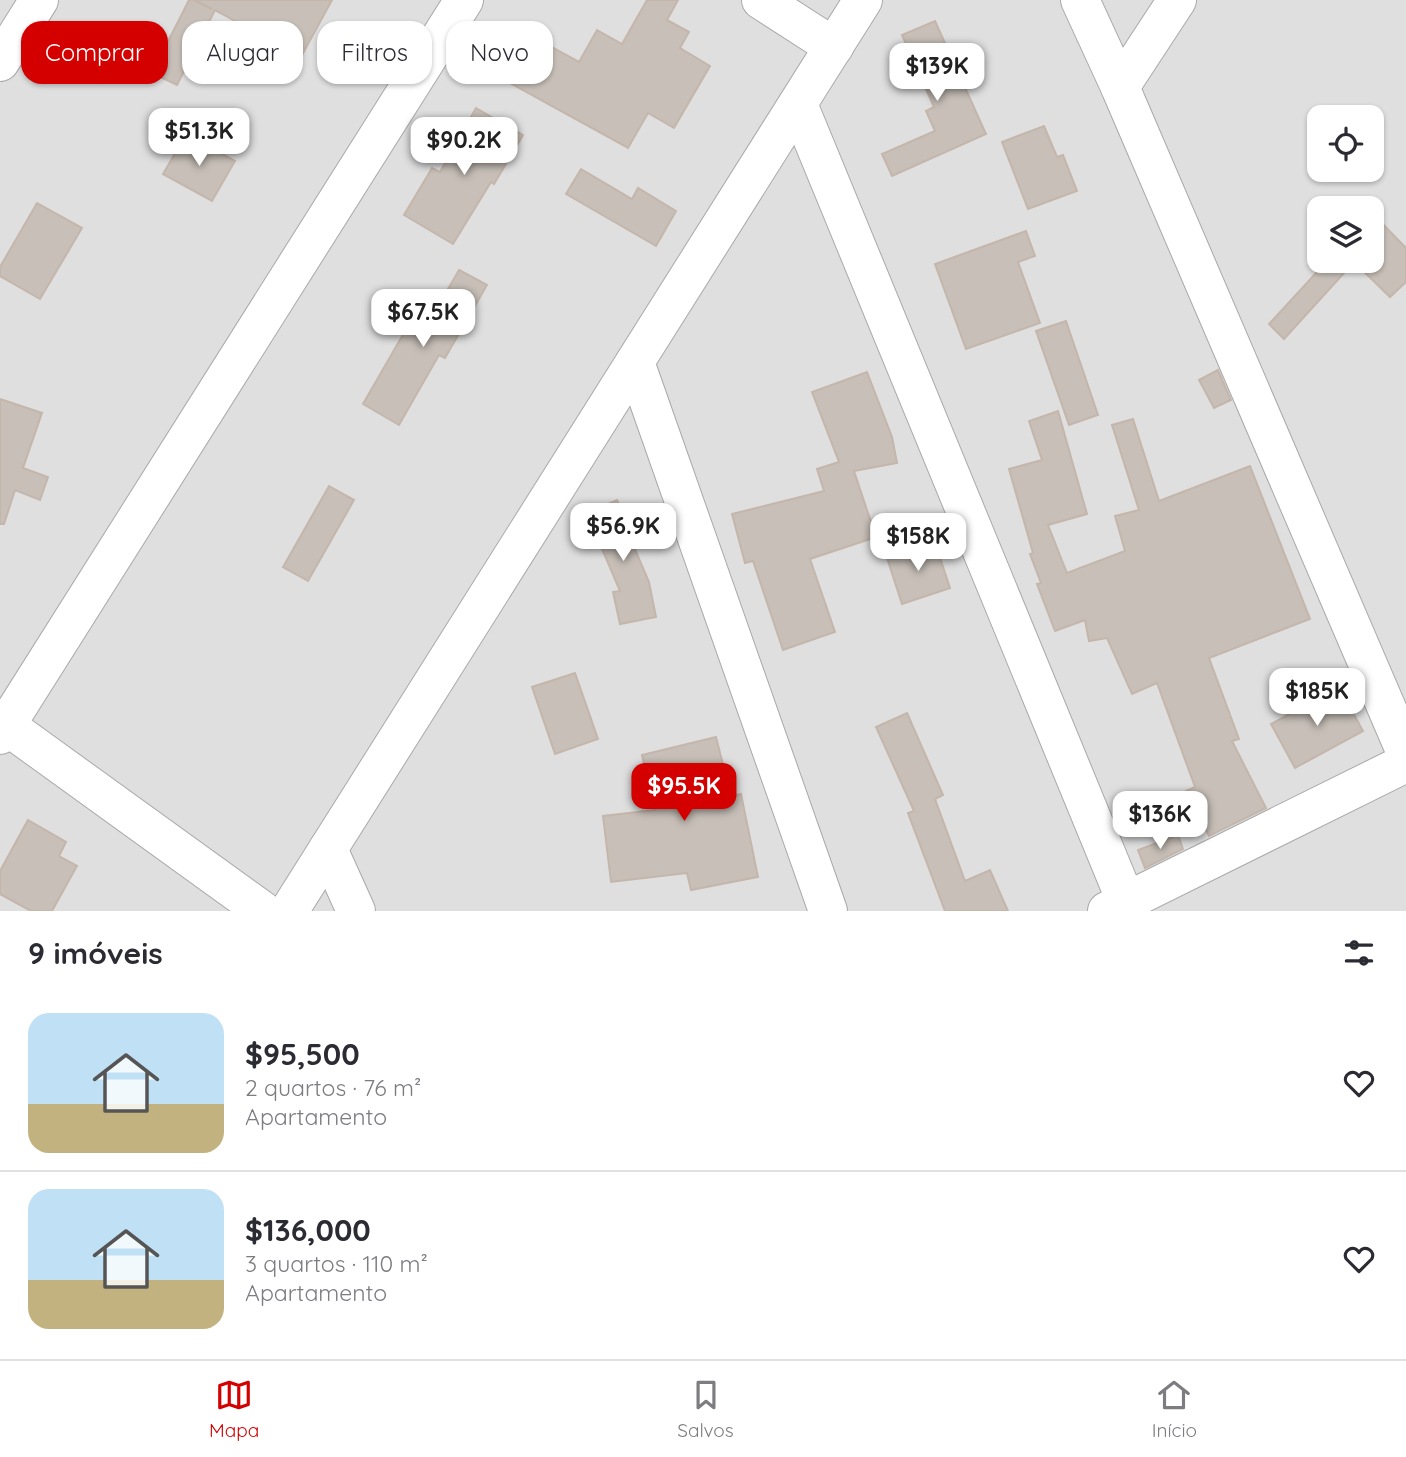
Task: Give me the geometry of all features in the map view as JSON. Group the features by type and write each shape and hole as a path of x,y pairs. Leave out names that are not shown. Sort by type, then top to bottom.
{"street":[{"path":"0,62 39,0"},
{"path":"263,911 2,727 464,0"},
{"path":"761,0 834,47"},
{"path":"289,911 863,0"},
{"path":"1080,0 1120,87 1406,753"},
{"path":"1120,87 1177,0"},
{"path":"798,104 1121,908 1406,763"},
{"path":"635,362 828,911"},
{"path":"328,849 356,911"}],"shaded area":[{"path":"0,0 1406,0 1406,911 0,911"}],"building":[{"path":"189,0 212,9 195,0 332,0 321,21 317,21 317,28 303,53 303,21 235,21 215,10 209,21 182,21 182,75 177,85 168,81 168,41"},
{"path":"647,0 678,0 667,20 689,32 680,48 710,66 674,128 648,113 628,148 512,84 553,84 553,48 579,62 597,30 622,44"},
{"path":"935,21 986,134 892,176 882,154 935,131 926,111 934,107 902,35"},
{"path":"476,108 523,135 453,244 404,215 432,168 440,172"},
{"path":"1044,126 1057,157 1063,155 1077,191 1028,209 1002,142"},
{"path":"186,134 235,161 212,201 163,174"},
{"path":"581,169 632,199 638,188 676,211 656,246 566,194"},
{"path":"37,203 82,228 40,299 0,276 0,267"},
{"path":"1384,225 1406,248 1406,282 1390,297 1365,273 1384,273"},
{"path":"1026,231 1035,256 1018,262 1040,323 966,349 935,264"},
{"path":"459,270 487,285 445,358 439,355 399,425 363,404 416,312 430,320"},
{"path":"1316,273 1344,273 1284,339 1269,324"},
{"path":"1066,321 1098,415 1069,425 1036,331"},
{"path":"1218,370 1231,400 1214,408 1199,380"},
{"path":"867,372 892,437 897,463 854,471 876,537 810,559 835,632 783,650 753,561 745,563 732,514 824,491 817,469 839,462 812,392"},
{"path":"0,399 42,413 23,468 48,477 40,500 15,490 4,524 0,524"},
{"path":"1058,411 1087,514 1048,525 1067,573 1125,551 1115,516 1139,510 1112,425 1133,419 1159,501 1250,466 1310,619 1209,658 1239,739 1232,741 1266,808 1209,836 1186,791 1195,787 1157,683 1132,694 1107,638 1089,641 1085,620 1055,631 1037,584 1041,583 1030,554 1033,553 1009,469 1042,460 1029,421"},
{"path":"329,486 354,500 308,581 283,567"},
{"path":"617,500 649,582 656,617 620,624 613,592 620,591 585,514"},
{"path":"935,542 950,588 902,604 887,558"},
{"path":"575,673 598,739 555,754 532,687"},
{"path":"1339,687 1363,731 1295,768 1271,724"},
{"path":"907,713 943,795 935,799 965,881 990,870 1008,911 945,911 908,813 914,811 876,727"},
{"path":"716,737 731,796 741,794 758,877 691,890 687,873 611,882 603,816 655,810 642,755"},
{"path":"28,820 66,842 59,856 77,866 52,911 31,911 0,894 0,871"},
{"path":"1178,835 1183,849 1145,868 1138,850"}]}
